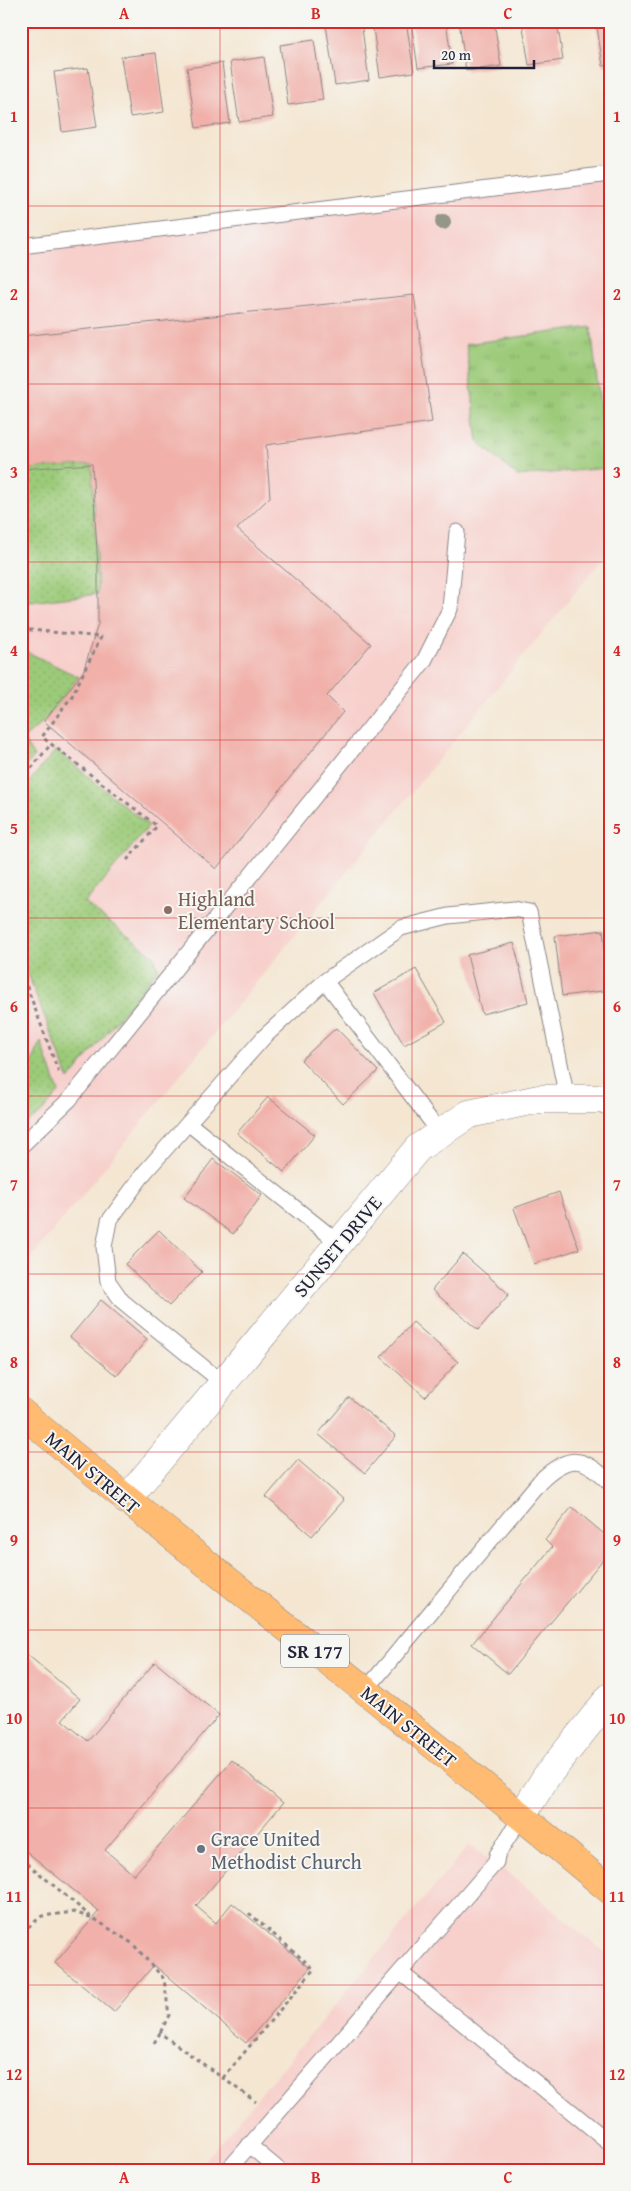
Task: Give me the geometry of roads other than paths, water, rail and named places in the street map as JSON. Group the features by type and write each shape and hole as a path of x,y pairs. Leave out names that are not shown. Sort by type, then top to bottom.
{"main road":[{"name":"MAIN STREET","path":"21,1412 126,1500 610,1890"}],"street":[{"name":"SUNSET DRIVE","path":"126,1500 418,1148 469,1114 538,1098 610,1099"},
{"path":"521,1817 546,1777 610,1696"}],"lane":[{"path":"21,246 610,174"},
{"path":"21,1146 66,1104 424,661 450,610 457,532"},
{"path":"223,1383 122,1301 108,1281 104,1246 109,1221 145,1172 264,1036 325,981 401,928 448,916 514,910 529,912 567,1098"},
{"path":"325,981 440,1133"},
{"path":"188,1123 339,1243"},
{"path":"365,1691 552,1469 568,1461 583,1462 596,1468 610,1483"},
{"path":"228,2170 496,1862 498,1854 521,1817"},
{"path":"400,1972 610,2143"},
{"path":"249,2145 279,2170"}],"place":[{"name":"Highland Elementary School","path":"168,910"},
{"name":"Grace United Methodist Church","path":"201,1849"}]}
